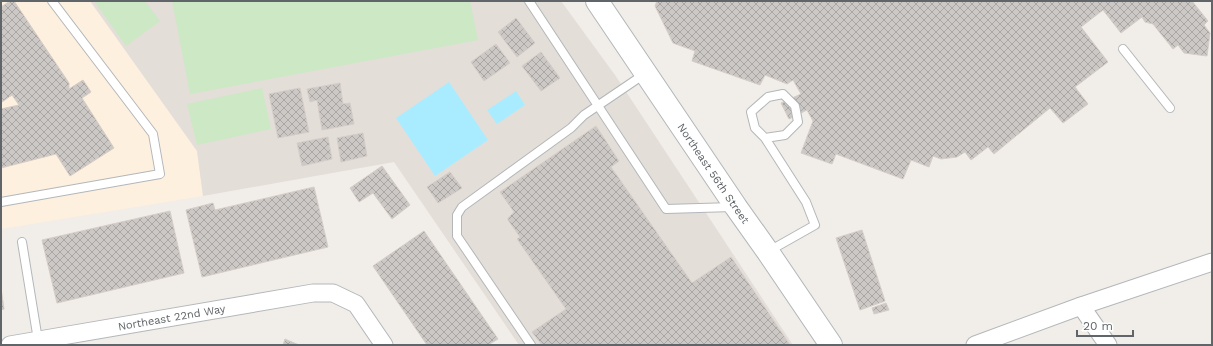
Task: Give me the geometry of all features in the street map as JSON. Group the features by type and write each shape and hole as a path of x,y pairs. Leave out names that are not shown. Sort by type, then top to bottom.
{"street":[{"name":"Northeast 56th Street","path":"598,1 736,207 831,345"},
{"path":"975,345 1081,306 1212,262"},
{"name":"Northeast 22nd Way","path":"10,345 313,293 333,293 356,304 384,345"},
{"path":"1081,306 1108,345"}],"lane":[{"path":"1,202 160,174 153,134 52,1"},
{"path":"529,1 596,105 666,209 736,207"},
{"path":"1123,49 1170,108"},
{"path":"530,345 457,236 457,215 462,207 571,128 584,114 646,72"},
{"path":"765,138 785,135 798,122 795,106 783,94 768,97 751,112 754,128 765,138 806,202 815,225 768,252"},
{"path":"22,242 38,340"}],"shaded area":[{"path":"1,1 90,1 197,151 203,196 1,229"},
{"path":"90,1 561,1 615,75 793,345 519,345 394,162 203,196 197,151"}],"green space":[{"path":"94,1 145,1 160,21 126,46"},
{"path":"172,1 470,1 478,40 190,94"},
{"path":"262,88 271,129 197,145 187,104"}],"water":[{"path":"449,82 488,140 435,176 396,118"},
{"path":"516,91 525,105 497,124 487,110"}],"building":[{"path":"10,1 14,1 69,83 69,89 83,80 91,92 82,98 114,148 70,176 56,154 1,168 1,109 19,105 12,95 2,102 1,100 1,7"},
{"path":"657,1 1192,1 1208,21 1204,25 1210,33 1207,56 1184,53 1178,45 1173,49 1153,24 1145,22 1142,17 1121,33 1103,10 1081,27 1108,62 1075,87 1088,104 1063,123 1050,108 994,154 988,147 971,160 965,152 957,157 941,159 933,156 929,167 911,160 903,179 836,154 832,164 801,153 813,121 807,110 789,119 781,103 801,94 793,80 787,84 765,75 760,85 692,61 695,51 673,43 655,6"},
{"path":"516,18 535,43 517,57 498,32"},
{"path":"496,44 510,63 484,81 471,62"},
{"path":"541,52 560,78 541,91 522,66"},
{"path":"340,83 343,104 350,103 354,124 322,130 317,100 310,102 307,89"},
{"path":"300,88 309,132 278,138 269,94"},
{"path":"596,126 619,161 611,167 692,283 731,257 790,345 542,345 532,332 566,309 517,239 520,237 508,220 514,212 500,192"},
{"path":"363,133 367,156 341,162 337,138"},
{"path":"328,137 332,159 302,166 297,143"},
{"path":"382,166 410,205 392,219 373,193 359,202 350,188"},
{"path":"450,172 462,188 438,203 427,187"},
{"path":"314,187 328,247 202,277 186,210 213,203 215,210"},
{"path":"170,211 184,273 57,303 42,240"},
{"path":"862,230 885,301 860,310 836,238"},
{"path":"424,231 498,339 488,345 427,345 373,266"},
{"path":"1,288 4,309 1,310"},
{"path":"886,303 889,310 874,314 872,308"},
{"path":"285,339 299,345 283,345"}]}
